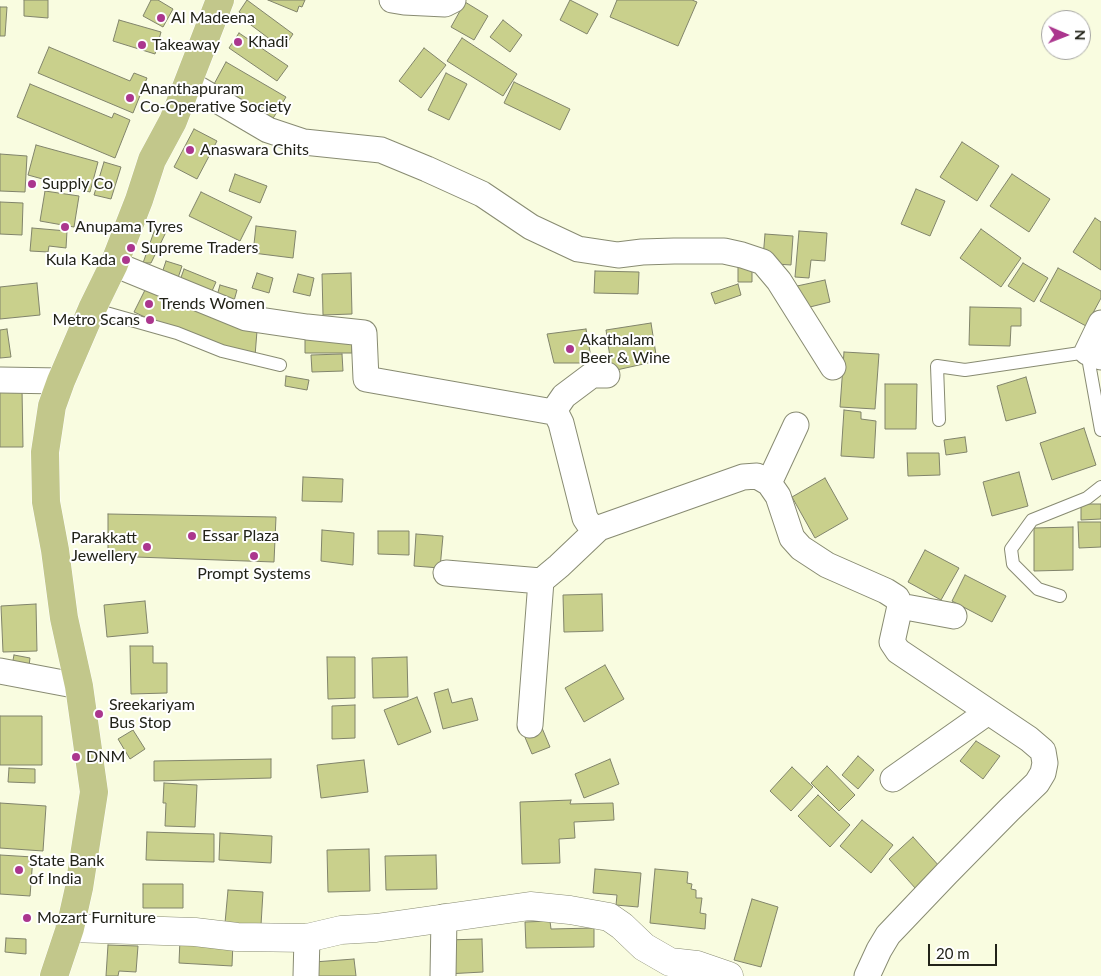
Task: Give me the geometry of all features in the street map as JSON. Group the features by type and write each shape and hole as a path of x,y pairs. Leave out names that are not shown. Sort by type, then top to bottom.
{"main road":[{"path":"54,976 70,928 94,792 79,686 64,618 55,550 46,502 45,452 52,406 92,309 114,264 139,200 152,160 173,121 220,0"}],"street":[{"path":"392,0 445,4 453,0"},
{"path":"188,83 268,130 304,142 381,150 427,169 482,194 531,227 578,249 618,255 674,250 724,251 763,262 779,281 833,367"},
{"path":"114,264 246,318 364,333 366,379 553,412 561,423 585,518 589,524 599,528"},
{"path":"1094,354 1101,324"},
{"path":"553,412 564,396 592,375 607,375"},
{"path":"0,380 61,381"},
{"path":"769,483 796,425"},
{"path":"446,573 541,581 599,528 742,477 757,476 769,483 778,496 792,538 801,548 827,565 886,591 897,598 900,606 892,642 898,651 1029,739 1043,751 1045,763 1043,773 1037,783 946,873 888,935 866,976"},
{"path":"530,725 541,581"},
{"path":"900,606 954,616"},
{"path":"0,671 79,686"},
{"path":"893,779 988,712"},
{"path":"70,928 195,932 236,937 307,938 341,930 376,928 530,906 570,910 609,917 622,926 644,947 670,962 697,965 716,974"},
{"path":"443,976 444,917"},
{"path":"306,976 307,938"}],"lane":[{"path":"92,309 176,333 230,353 280,365"},
{"path":"939,420 937,366 966,370 1094,354 1101,430"},
{"path":"1060,596 1038,589 1013,564 1011,549 1032,520 1087,498 1101,487"}],"building":[{"path":"24,0 48,0 48,18 24,16"},
{"path":"151,0 158,0 173,9 163,27 143,16"},
{"path":"247,0 293,34 283,49 247,22 250,19 239,12"},
{"path":"268,0 305,0 302,7 299,6 297,12"},
{"path":"570,0 598,14 587,34 560,20"},
{"path":"617,0 692,0 697,2 678,46 610,17"},
{"path":"465,2 488,16 474,40 451,27"},
{"path":"0,7 7,7 5,36 0,36"},
{"path":"119,20 161,32 155,54 113,41"},
{"path":"503,20 522,35 510,52 490,37"},
{"path":"239,33 288,66 277,81 229,48"},
{"path":"462,38 517,74 503,96 447,61"},
{"path":"49,47 130,81 134,73 147,78 133,113 38,73"},
{"path":"424,48 446,65 421,98 399,81"},
{"path":"226,62 286,97 272,120 213,86"},
{"path":"446,73 467,84 449,120 428,110"},
{"path":"514,82 570,109 560,130 504,103"},
{"path":"30,84 112,118 114,113 130,120 115,158 17,117"},
{"path":"194,129 217,141 197,179 174,167"},
{"path":"962,142 999,166 977,201 940,177"},
{"path":"36,145 98,162 90,192 28,175"},
{"path":"0,154 27,156 25,192 0,191"},
{"path":"104,162 121,167 111,199 94,195"},
{"path":"235,174 267,186 260,203 229,191"},
{"path":"1012,174 1050,199 1029,232 990,206"},
{"path":"916,189 945,201 930,236 901,224"},
{"path":"45,191 79,196 74,227 40,221"},
{"path":"201,192 252,217 240,241 189,216"},
{"path":"0,202 23,203 22,235 0,234"},
{"path":"1095,218 1101,222 1101,270 1073,252"},
{"path":"156,226 167,230 151,263 143,263"},
{"path":"256,226 296,231 293,258 253,253"},
{"path":"32,228 67,231 66,248 49,246 48,252 30,251"},
{"path":"981,229 1021,258 1001,287 960,258"},
{"path":"799,231 827,233 825,261 811,260 809,278 795,277"},
{"path":"765,234 793,236 791,265 776,264 763,258"},
{"path":"166,261 182,266 177,281 161,276"},
{"path":"1023,263 1048,278 1034,302 1008,286"},
{"path":"738,265 752,265 752,282 738,282"},
{"path":"1058,268 1101,291 1101,298 1086,326 1040,301"},
{"path":"184,269 216,282 209,298 178,286"},
{"path":"595,271 639,272 638,294 594,293"},
{"path":"257,273 273,278 269,293 252,288"},
{"path":"351,273 352,314 323,315 322,274"},
{"path":"298,274 314,278 310,296 293,292"},
{"path":"825,280 830,302 802,309 797,286"},
{"path":"149,282 257,331 255,356 200,342 134,312"},
{"path":"37,283 40,315 0,319 0,287"},
{"path":"738,284 741,295 715,304 711,293"},
{"path":"220,285 237,290 232,308 215,303"},
{"path":"970,307 1021,308 1021,326 1011,326 1010,346 969,345"},
{"path":"651,323 657,361 612,371 606,330"},
{"path":"7,329 11,357 0,358 0,330"},
{"name":"Akathalam Beer & Wine","path":"586,329 592,363 554,363 547,334"},
{"path":"305,337 352,337 352,353 305,353"},
{"path":"844,352 879,354 875,409 840,407"},
{"path":"342,354 343,371 312,372 311,355"},
{"path":"286,376 309,380 307,390 285,386"},
{"path":"1026,377 1036,413 1006,421 997,386"},
{"path":"885,384 917,384 916,429 885,429"},
{"path":"0,389 22,389 23,447 0,447"},
{"path":"844,410 861,412 861,419 876,421 874,458 841,456"},
{"path":"1084,428 1096,465 1052,480 1040,443"},
{"path":"965,437 967,452 946,455 944,440"},
{"path":"907,453 939,453 940,475 908,476"},
{"path":"1019,472 1028,506 992,516 983,482"},
{"path":"303,477 343,479 342,502 302,501"},
{"path":"825,478 848,519 815,538 792,497"},
{"path":"1081,504 1101,504 1101,519 1081,520"},
{"name":"Essar Plaza","path":"108,514 276,517 274,562 108,556"},
{"path":"1078,522 1101,522 1101,547 1079,548"},
{"path":"1073,527 1073,570 1034,571 1034,528"},
{"path":"322,530 354,533 353,565 321,561"},
{"path":"378,531 409,531 409,555 378,554"},
{"path":"416,534 443,536 440,568 414,566"},
{"path":"925,550 959,568 941,600 908,582"},
{"path":"965,575 1006,596 992,622 952,601"},
{"path":"602,594 603,631 564,632 563,595"},
{"path":"145,601 148,633 107,637 104,605"},
{"path":"36,604 37,651 3,652 1,606"},
{"path":"130,646 153,646 153,663 167,663 167,693 131,694"},
{"path":"14,655 30,658 28,674 11,671"},
{"path":"327,657 355,657 355,698 328,699"},
{"path":"407,657 408,697 373,698 372,658"},
{"path":"605,665 624,699 584,722 565,688"},
{"path":"448,689 452,703 472,698 478,720 443,729 434,693"},
{"path":"417,697 431,732 398,745 384,710"},
{"path":"355,705 355,738 332,739 332,706"},
{"path":"0,716 42,716 42,765 0,765"},
{"path":"542,728 550,747 532,754 524,735"},
{"path":"133,730 145,749 130,759 118,739"},
{"path":"976,741 1000,756 983,779 960,761"},
{"path":"858,756 874,770 858,789 842,775"},
{"path":"271,759 271,778 154,781 154,761"},
{"path":"610,759 619,784 584,798 575,774"},
{"path":"364,760 368,792 321,798 317,765"},
{"path":"827,766 855,795 839,811 811,783"},
{"path":"792,767 813,787 791,811 770,791"},
{"path":"9,768 35,769 35,783 8,782"},
{"path":"164,783 197,785 195,827 165,826 166,803 163,803"},
{"path":"818,795 850,825 830,847 798,816"},
{"path":"571,800 570,804 613,803 614,820 574,822 575,838 559,839 560,863 522,864 520,802"},
{"path":"0,803 46,806 43,851 0,848"},
{"path":"862,820 893,845 871,873 840,846"},
{"path":"147,832 214,834 214,862 146,860"},
{"path":"220,833 272,836 271,863 219,860"},
{"path":"913,837 940,867 916,889 889,859"},
{"path":"369,849 370,891 328,892 327,850"},
{"path":"0,855 33,857 30,896 0,894"},
{"path":"436,855 437,889 386,890 385,856"},
{"path":"595,869 641,873 638,907 616,905 617,895 593,893"},
{"path":"655,869 688,872 687,883 692,884 691,889 696,890 696,898 702,898 700,913 706,914 705,929 650,923"},
{"path":"143,884 183,884 183,908 143,908"},
{"path":"228,890 263,892 261,925 225,923"},
{"path":"752,899 778,907 761,967 734,960"},
{"path":"550,921 551,929 594,928 594,947 526,948 525,922"},
{"path":"6,938 26,939 26,954 5,952"},
{"path":"180,939 233,942 232,966 179,963"},
{"path":"482,939 483,972 446,974 445,940"},
{"path":"108,945 138,946 136,972 119,971 118,976 106,976"},
{"path":"354,959 356,976 315,976 314,962"}],"place":[{"name":"Al Madeena","path":"161,18"},
{"name":"Khadi","path":"238,42"},
{"name":"Takeaway","path":"142,45"},
{"name":"Ananthapuram Co-Operative Society","path":"130,98"},
{"name":"Anaswara Chits","path":"190,150"},
{"name":"Supply Co","path":"32,184"},
{"name":"Anupama Tyres","path":"65,227"},
{"name":"Supreme Traders","path":"131,248"},
{"name":"Kula Kada","path":"126,260"},
{"name":"Trends Women","path":"149,304"},
{"name":"Metro Scans","path":"150,320"},
{"name":"Akathalam Beer & Wine","path":"570,349"},
{"name":"Essar Plaza","path":"192,536"},
{"name":"Parakkatt Jewellery","path":"147,547"},
{"name":"Prompt Systems","path":"254,556"},
{"name":"Sreekariyam Bus Stop","path":"99,714"},
{"name":"DNM","path":"76,757"},
{"name":"State Bank of India","path":"19,870"},
{"name":"Mozart Furniture","path":"27,918"}]}
